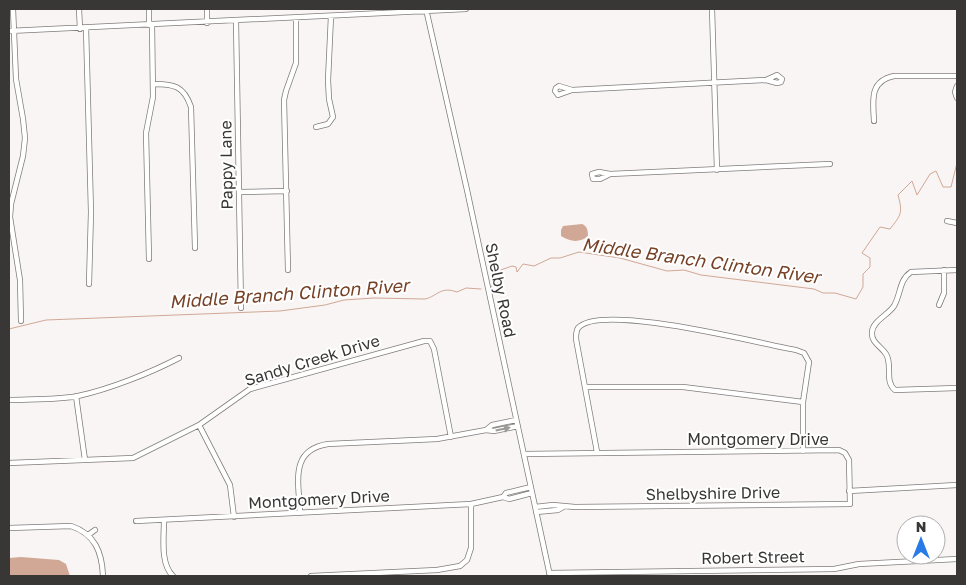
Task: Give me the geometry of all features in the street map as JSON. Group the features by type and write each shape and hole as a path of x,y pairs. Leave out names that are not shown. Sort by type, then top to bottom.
{"street":[{"path":"13,9 11,31 25,138 24,156 11,204 10,217 20,280 20,321"},
{"path":"79,9 80,29"},
{"path":"149,9 154,84 154,97 146,134 149,259"},
{"path":"207,9 207,23"},
{"path":"11,31 466,9"},
{"path":"712,9 718,170"},
{"name":"Shelby Road","path":"426,10 469,198 550,575"},
{"path":"316,127 328,124 333,117 328,80 331,16"},
{"path":"288,270 284,100 296,63 296,18"},
{"name":"Pappy Lane","path":"236,21 241,308"},
{"path":"86,28 91,212 89,284"},
{"path":"874,121 874,94 878,84 885,79 894,76 957,76"},
{"path":"572,90 766,80"},
{"path":"154,84 168,84 178,87 191,107 195,248"},
{"path":"957,86 955,92 957,98"},
{"path":"610,174 830,164"},
{"path":"239,192 287,190"},
{"path":"947,220 957,223"},
{"path":"939,305 944,293 944,270"},
{"path":"957,270 911,272 904,277 895,305 873,328 873,339 886,354 889,364 890,385 895,390 957,388"},
{"path":"597,452 576,339 577,331 582,326 596,322 623,320 649,321 796,350 806,355 809,368 803,402 803,451"},
{"name":"Sandy Creek Drive","path":"9,463 133,458 199,424 244,392 256,386 419,342 430,341 434,349 451,437"},
{"path":"9,400 76,396 164,366 179,358"},
{"path":"585,387 695,388 803,402"},
{"path":"76,396 85,460"},
{"path":"486,430 492,426 516,420"},
{"path":"199,424 230,485 234,516"},
{"path":"300,513 299,466 305,454 312,448 328,444 451,437 518,426"},
{"name":"Montgomery Drive","path":"524,454 840,450 846,453 849,460 849,491"},
{"path":"849,491 957,486"},
{"name":"Montgomery Drive","path":"503,497 506,493 531,487"},
{"name":"Shelbyshire Drive","path":"536,510 558,510 563,507 850,504 849,491"},
{"name":"Montgomery Drive","path":"136,522 470,504 503,497 509,499 532,494"},
{"path":"311,576 436,570 460,566 467,560 471,548 470,504"},
{"path":"164,520 166,560 173,576"},
{"path":"9,528 71,526 79,529 88,535 100,554 103,576"},
{"path":"88,535 95,530"},
{"name":"Robert Street","path":"550,575 834,569 859,564 957,559"}],"shaded area":[{"path":"582,224 587,230 588,236 582,240 568,240 561,236 563,226"},
{"path":"9,558 59,560 66,564 70,576 9,576"}],"waterway":[{"name":"Middle Branch Clinton River","path":"490,287 501,281 498,271 512,266 516,267 517,272 523,264 534,266 551,258 560,258 579,252 620,258 667,271 684,270 701,275 814,289 823,293 835,293 856,299 863,287 863,274 870,267 870,258 862,253 880,227 890,229 897,220 901,210 898,195 912,181 917,195 930,174 936,171 943,187 951,187 957,163"},
{"name":"Middle Branch Clinton River","path":"9,329 46,320 280,311 325,305 344,300 374,298 425,299 447,290 457,292 466,288 481,289"}]}
